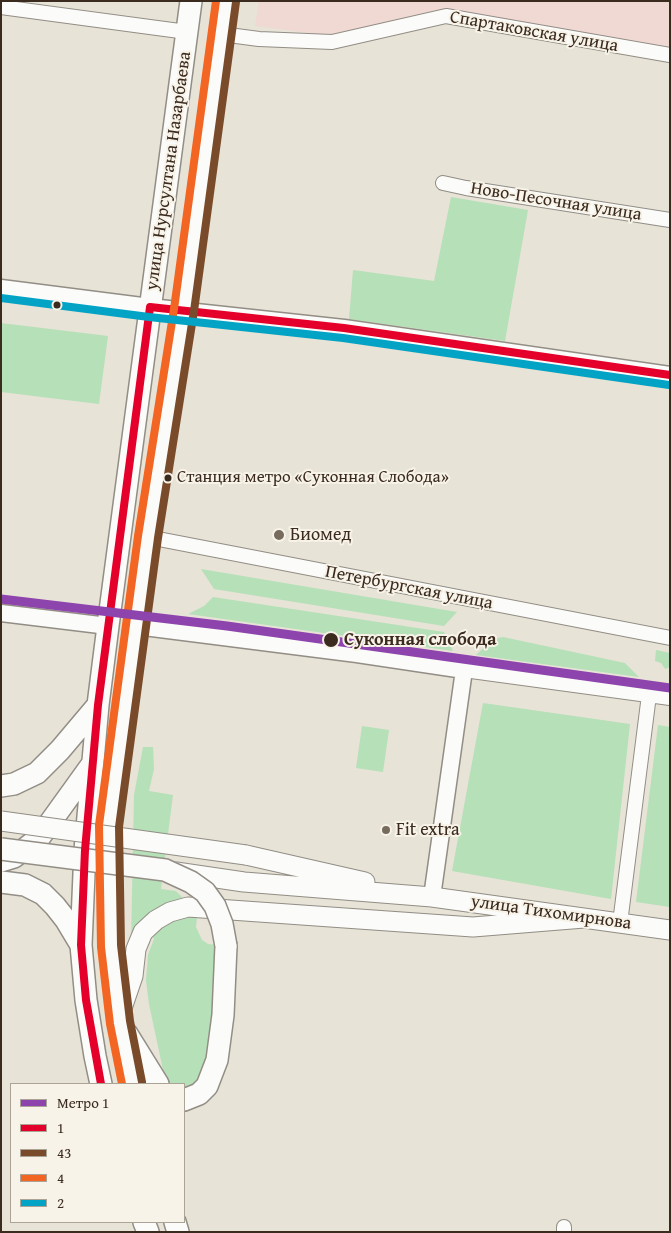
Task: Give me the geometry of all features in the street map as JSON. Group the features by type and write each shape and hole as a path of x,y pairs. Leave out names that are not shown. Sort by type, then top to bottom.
{"main road":[{"name":"улица Нурсултана Назарбаева","path":"101,1083 94,1056 81,944 85,850 98,705 191,1"},
{"name":"улица Нурсултана Назарбаева","path":"132,1083 120,1020 111,946 109,826 148,537 184,310 226,1"},
{"path":"1,786 14,784 36,773 60,750 98,705"},
{"path":"1,861 14,857 39,838 93,762"},
{"path":"1,821 246,855 432,897"},
{"path":"1,849 244,882 432,897"},
{"path":"165,870 191,882 205,892 215,906 222,924 226,946 223,1015 216,1060 207,1086 199,1094 185,1100"},
{"path":"1,882 25,885 43,894 66,920 81,944"},
{"name":"улица Тихомирнова","path":"432,897 670,930"},
{"path":"157,1083 120,1020 133,976 136,949 143,932 156,920 170,912 188,907 473,927 584,918"}],"street":[{"path":"1,7 187,32"},
{"name":"Спартаковская улица","path":"221,34 259,39 332,42 446,16 670,55"},
{"name":"Ново-Песочная улица","path":"443,183 670,220"},
{"path":"1,288 150,308 344,328 670,376"},
{"name":"Петербургская улица","path":"148,537 670,638"},
{"path":"1,613 108,626"},
{"path":"136,626 357,654 670,698"},
{"path":"432,897 464,670"},
{"path":"620,923 649,695"}],"shaded area":[{"path":"259,1 670,1 670,50 436,10 332,36 255,26"}],"green space":[{"path":"451,197 528,210 505,341 349,319 353,270 434,281"},
{"path":"1,323 108,336 99,404 1,392"},
{"path":"201,569 457,612 444,626 214,589"},
{"path":"213,597 444,632 453,651 188,614 204,606"},
{"path":"503,637 625,663 639,677 476,655 493,639"},
{"path":"656,650 670,653 670,667 665,669 661,663 655,661"},
{"path":"483,703 630,724 611,899 452,871"},
{"path":"658,725 670,727 670,907 636,902"},
{"path":"362,726 389,730 383,772 356,768"},
{"path":"143,747 153,747 154,769 149,791 173,795 161,889 176,891 190,905 131,944 134,795"},
{"path":"185,916 197,917 196,927 202,940 208,944 219,945 206,1081 185,1094 185,1083 166,1083 149,1004 146,980 148,955 154,939 151,933 161,923"}],"metro line":[{"name":"1","path":"1,599 227,626 670,688"}],"transit line":[{"name":"4","path":"122,1083 110,1024 101,947 99,825 138,536 174,309 216,1"},
{"name":"43","path":"142,1082 130,1021 121,945 119,827 158,538 194,311 236,2"},
{"name":"2","path":"1,298 149,317 343,338 669,385"},
{"name":"1","path":"101,1083 86,1000 81,945 85,850 98,705 150,307 344,328 670,375"}],"place":[{"name":"Станция метро «Суконная Слобода»","path":"168,478"},
{"name":"Биомед","path":"279,535"},
{"name":"Суконная слобода","path":"331,640"},
{"name":"Fit extra","path":"386,830"}]}
